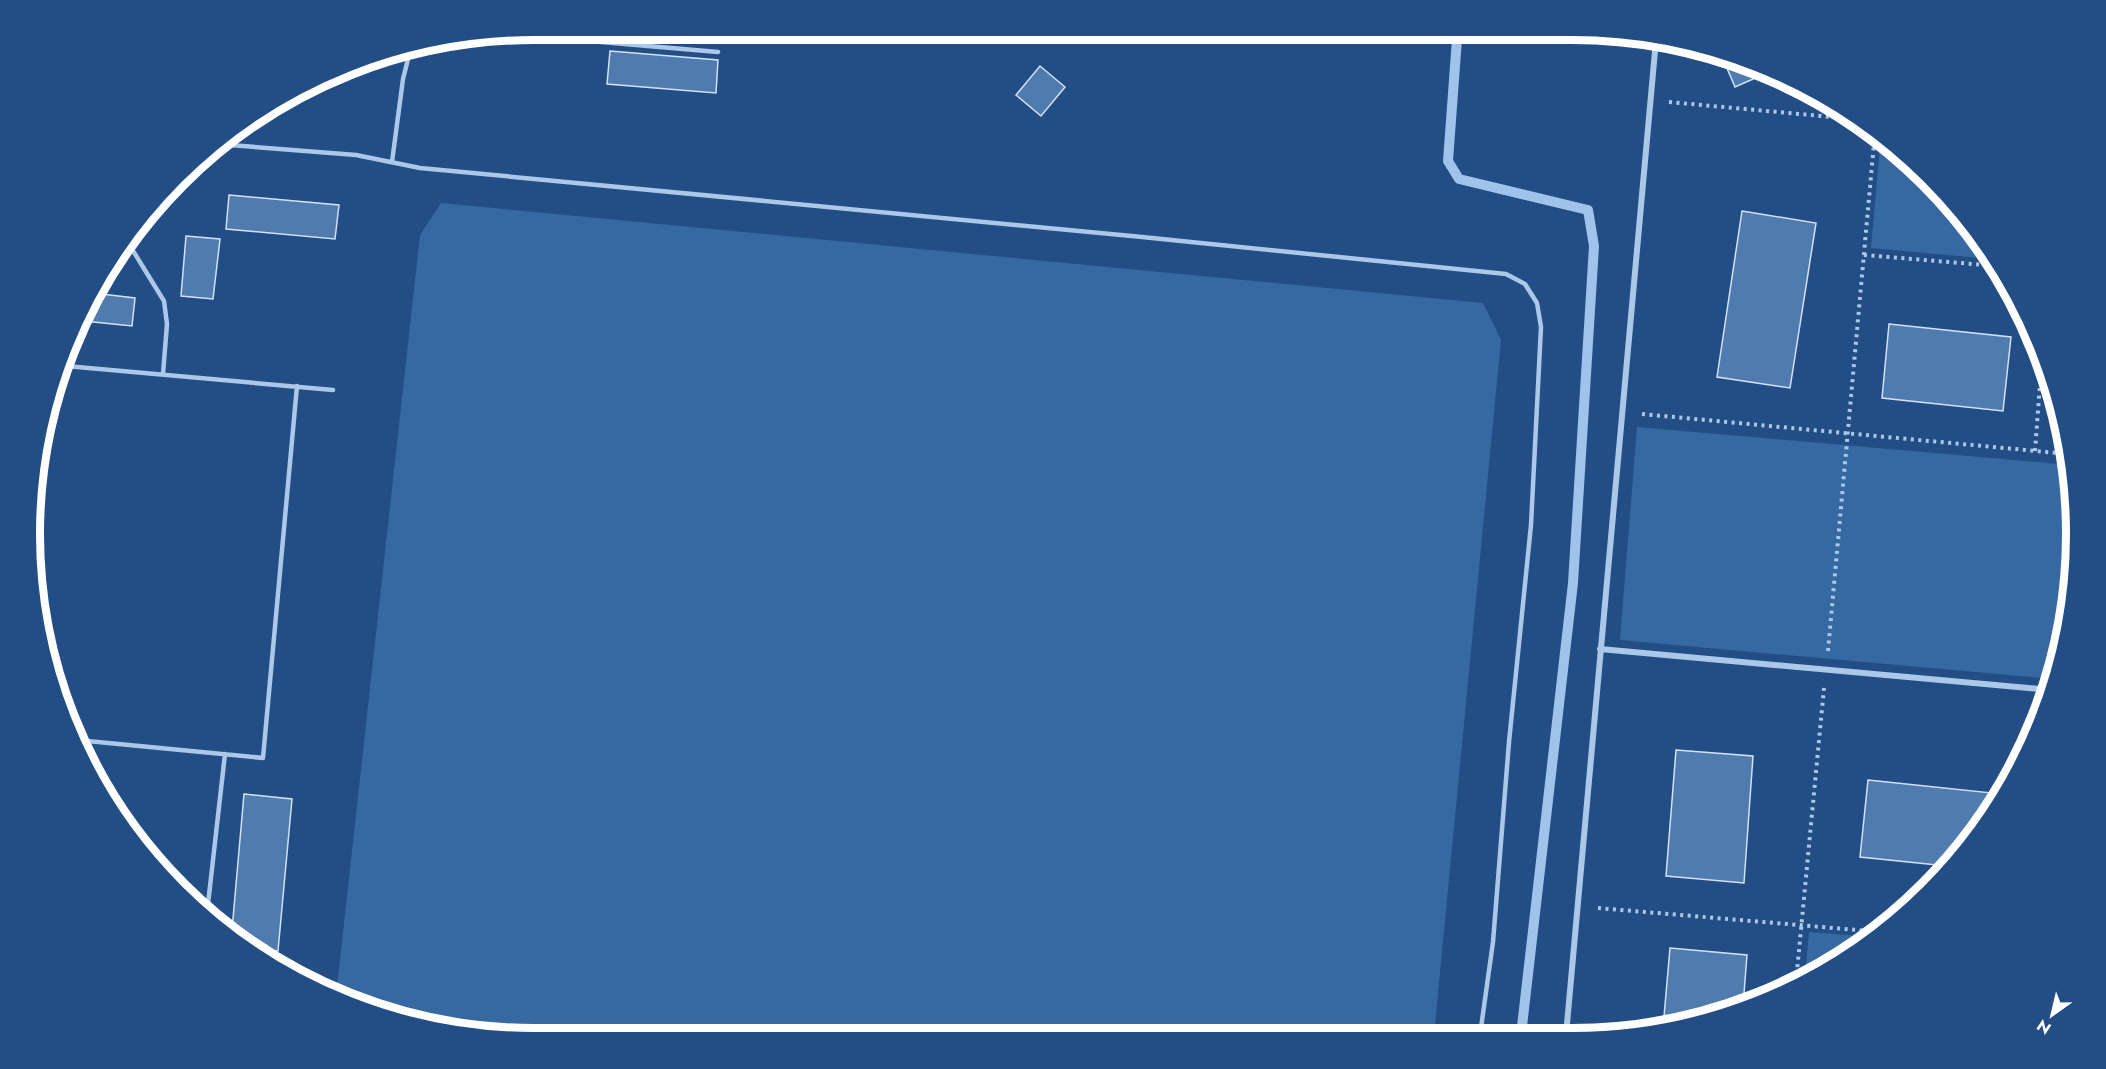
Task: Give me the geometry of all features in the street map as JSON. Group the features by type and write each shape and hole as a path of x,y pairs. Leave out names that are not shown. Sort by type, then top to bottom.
{"street":[{"path":"1567,1028 1655,48"},
{"path":"1600,649 2040,689"}],"lane":[{"path":"578,40 718,52"},
{"path":"392,162 403,79 409,57"},
{"path":"231,145 356,155 432,169 1506,274 1525,284 1537,303 1541,327 1532,514 1509,742 1493,942 1481,1028"},
{"path":"132,249 164,301 167,324 163,374"},
{"path":"70,366 333,390"},
{"path":"86,741 263,758 297,386"},
{"path":"208,905 225,754"}],"path":[{"path":"1651,101 1835,117"},
{"path":"1797,974 1874,145"},
{"path":"1864,255 1985,265"},
{"path":"2035,451 2040,380"},
{"path":"1622,412 2058,453"},
{"path":"1577,906 1866,931"}],"shaded area":[{"path":"1880,149 1921,185 1943,209 1981,258 1871,248"},
{"path":"441,203 1483,303 1501,340 1435,1028 502,1027 438,1019 407,1012 337,987 420,235"},
{"path":"1637,427 2060,464 2066,534 2064,567 2056,631 2044,678 1620,640"},
{"path":"1809,932 1859,936 1846,945 1806,969"}],"building":[{"path":"610,51 718,60 716,93 607,84"},
{"path":"1040,66 1065,87 1041,116 1016,95"},
{"path":"1726,66 1758,77 1735,87"},
{"path":"229,195 339,205 335,239 226,229"},
{"path":"1742,211 1816,223 1790,388 1717,377"},
{"path":"186,236 220,239 213,299 181,296"},
{"path":"103,294 135,298 132,326 89,321"},
{"path":"1889,324 2011,337 2003,411 1882,398"},
{"path":"1676,750 1753,756 1744,883 1666,876"},
{"path":"1868,780 1992,793 1938,865 1860,857"},
{"path":"244,794 292,799 278,951 268,950 232,925"},
{"path":"1670,948 1747,955 1744,997 1699,1012 1664,1020"}],"waterway":[{"path":"1457,40 1448,161 1459,179 1588,210 1594,246 1573,583 1522,1028"}]}
